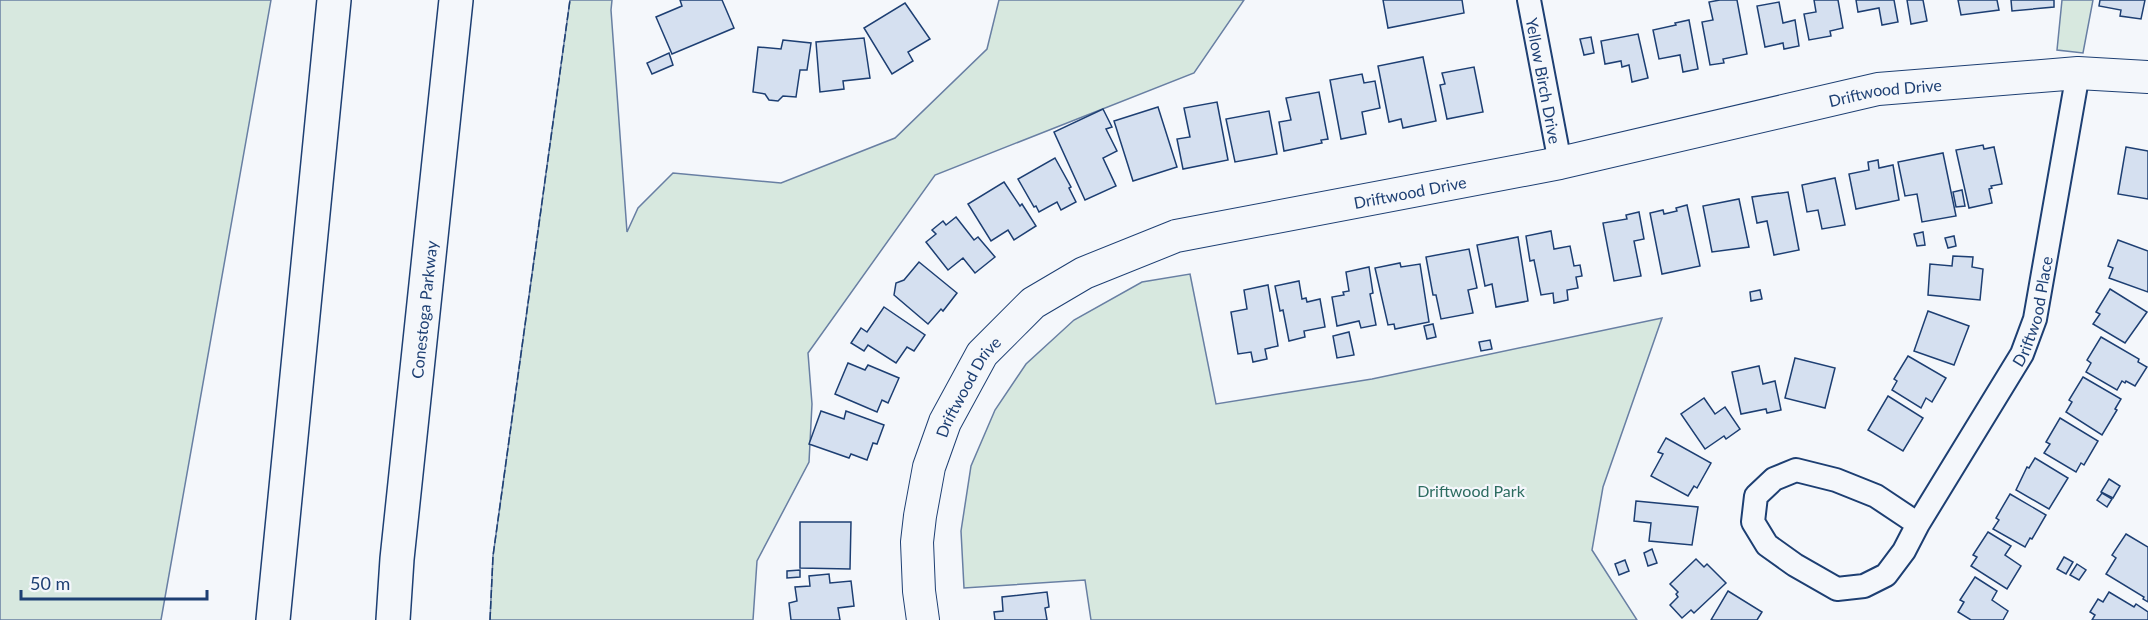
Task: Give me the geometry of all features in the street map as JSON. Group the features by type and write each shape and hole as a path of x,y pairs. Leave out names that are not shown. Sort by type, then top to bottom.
{"highway":[{"path":"273,620 334,0"},
{"name":"Conestoga Parkway","path":"393,620 396,559 456,0"}],"street":[{"name":"Yellow Birch Drive","path":"1528,0 1560,163"},
{"name":"Driftwood Drive","path":"923,620 917,542 929,467 945,422 982,354 1033,303 1084,273 1176,236 1560,163 1878,89 2078,73 2148,77"},
{"name":"Driftwood Place","path":"1918,524 1876,496 1836,480 1796,470 1774,479 1756,496 1754,522 1767,545 1795,565 1837,589 1864,586 1886,575 1904,551 1918,524 2022,354 2035,319 2078,73"}],"green space":[{"path":"0,0 271,0 161,620 0,620"},
{"path":"570,0 612,0 627,232 638,208 673,173 781,183 895,138 987,49 999,0 1244,0 1194,73 935,175 808,353 812,404 809,462 757,561 753,620 490,620 493,556"},
{"path":"2062,0 2093,0 2083,53 2057,50"},
{"name":"Driftwood Park","path":"1190,274 1216,404 1372,379 1662,318 1603,487 1592,550 1637,620 1091,620 1085,580 964,588 961,531 971,466 995,410 1026,364 1074,320 1142,282"}],"building":[{"path":"680,0 722,0 734,28 672,54 656,17 682,6"},
{"path":"1383,0 1462,0 1464,13 1388,28"},
{"path":"1737,0 1747,54 1723,59 1724,63 1710,65 1702,22 1713,20 1709,2"},
{"path":"1814,0 1838,0 1843,28 1830,31 1831,36 1809,40 1804,14 1816,12"},
{"path":"1856,0 1894,0 1898,22 1882,25 1879,8 1858,12"},
{"path":"1907,0 1923,0 1927,21 1911,24"},
{"path":"1958,0 1997,0 1999,10 1961,15"},
{"path":"2011,0 2054,0 2054,7 2012,11"},
{"path":"2100,0 2145,0 2141,19 2120,16 2121,10 2099,6"},
{"path":"1779,2 1783,23 1795,20 1799,46 1784,49 1783,43 1765,47 1757,6"},
{"path":"905,3 930,39 908,52 913,61 892,74 864,28"},
{"path":"1689,20 1698,69 1683,72 1680,55 1659,59 1653,30"},
{"path":"1638,34 1648,78 1632,82 1629,65 1622,67 1621,61 1605,64 1601,41"},
{"path":"1591,37 1594,53 1584,55 1580,39"},
{"path":"864,38 870,78 843,81 844,89 820,92 816,42"},
{"path":"783,40 811,43 807,70 800,70 796,97 783,96 778,101 769,100 765,94 753,92 758,47 781,49"},
{"path":"669,53 673,65 652,74 647,63"},
{"path":"1423,57 1436,121 1403,128 1401,119 1389,122 1378,66"},
{"path":"1474,67 1483,112 1447,119 1440,85 1445,84 1442,73"},
{"path":"1362,74 1364,83 1375,81 1380,108 1362,112 1366,134 1341,139 1330,80"},
{"path":"1319,92 1328,139 1321,140 1322,143 1284,151 1279,122 1291,120 1286,98"},
{"path":"1217,102 1228,160 1183,169 1177,139 1190,137 1184,108"},
{"path":"1158,107 1177,167 1133,181 1114,121"},
{"path":"1103,109 1112,127 1106,129 1117,151 1103,158 1116,186 1085,200 1054,132"},
{"path":"1269,111 1277,154 1235,162 1226,119"},
{"path":"1983,145 1984,149 1994,147 2002,184 1991,186 1992,188 1989,189 1992,203 1969,208 1956,150"},
{"path":"2126,147 2148,151 2148,199 2118,194"},
{"path":"1943,153 1956,216 1922,222 1917,194 1905,196 1898,162"},
{"path":"1055,158 1071,187 1069,188 1076,202 1061,210 1057,202 1039,212 1018,179"},
{"path":"1878,160 1879,168 1893,165 1899,200 1856,209 1849,174 1869,170 1868,162"},
{"path":"1835,178 1845,225 1822,229 1818,210 1807,212 1802,185"},
{"path":"1004,182 1036,226 1014,240 1008,230 991,241 968,204"},
{"path":"1962,190 1965,206 1956,207 1953,192"},
{"path":"1788,192 1799,250 1774,255 1767,221 1757,223 1752,197"},
{"path":"1739,199 1749,247 1712,252 1703,206"},
{"path":"1687,205 1700,266 1662,274 1650,213 1663,210 1664,214 1677,211 1676,208"},
{"path":"1639,212 1644,239 1634,241 1641,276 1614,281 1603,223 1627,219 1626,215"},
{"path":"956,217 974,240 978,237 995,257 975,273 963,258 948,270 926,242 936,234 932,230 943,221 946,225"},
{"path":"1551,231 1554,249 1570,246 1574,266 1580,265 1582,276 1576,277 1578,288 1567,290 1568,300 1554,303 1553,293 1541,295 1534,260 1530,261 1526,236"},
{"path":"1923,232 1925,245 1917,246 1914,234"},
{"path":"1954,236 1956,246 1948,248 1945,238"},
{"path":"1518,237 1528,301 1496,307 1492,284 1485,286 1477,245"},
{"path":"2118,240 2148,251 2148,292 2109,278 2113,268 2108,266"},
{"path":"1469,249 1477,288 1468,290 1473,313 1441,319 1436,295 1433,295 1426,257"},
{"path":"1953,256 1973,257 1972,267 1983,269 1980,300 1928,295 1930,264 1952,266"},
{"path":"919,262 957,293 943,311 941,309 928,324 894,295 896,283 904,280"},
{"path":"1400,263 1401,267 1420,264 1429,322 1395,329 1394,324 1388,325 1375,268"},
{"path":"1369,267 1373,293 1370,294 1376,325 1361,328 1359,321 1337,326 1332,297 1344,295 1343,292 1349,291 1346,272"},
{"path":"1299,281 1302,299 1306,298 1307,302 1320,299 1325,327 1304,331 1305,337 1289,341 1283,310 1280,311 1275,286"},
{"path":"1268,285 1278,346 1265,349 1267,359 1253,362 1251,352 1238,354 1231,312 1247,309 1244,290"},
{"path":"2110,289 2147,312 2125,343 2093,324 2100,314 2096,312"},
{"path":"1760,290 1762,299 1751,301 1750,292"},
{"path":"884,307 925,335 914,351 907,347 896,363 868,345 864,351 851,343 861,328 867,332"},
{"path":"1928,311 1969,326 1954,365 1914,351"},
{"path":"1433,324 1436,337 1427,339 1424,326"},
{"path":"1349,332 1354,355 1337,358 1333,336"},
{"path":"2101,337 2139,359 2138,362 2147,367 2135,386 2122,381 2117,390 2086,372 2091,363 2087,360"},
{"path":"1490,340 1492,349 1481,351 1479,342"},
{"path":"1908,356 1946,378 1932,402 1926,398 1921,408 1892,390 1897,381 1894,379"},
{"path":"1795,358 1835,368 1825,408 1785,398"},
{"path":"848,363 865,370 868,365 899,378 888,403 882,400 877,412 835,394"},
{"path":"1759,366 1763,384 1775,381 1781,410 1767,413 1766,409 1741,414 1732,372"},
{"path":"2083,377 2121,399 2102,435 2066,412 2072,402 2069,400"},
{"path":"1888,396 1923,418 1903,451 1868,430"},
{"path":"1704,398 1715,414 1725,407 1740,429 1726,439 1724,436 1705,449 1681,414"},
{"path":"821,411 844,419 846,411 884,425 877,444 873,443 867,460 851,454 849,458 809,444"},
{"path":"2060,418 2098,441 2084,465 2081,463 2076,472 2044,453 2050,444 2046,442"},
{"path":"1666,438 1711,463 1697,488 1694,486 1688,496 1651,476 1663,454 1658,452"},
{"path":"2035,458 2068,478 2049,509 2016,490 2027,467 2029,468"},
{"path":"2109,479 2120,486 2113,498 2101,492"},
{"path":"2102,493 2112,499 2107,507 2097,500"},
{"path":"2010,494 2046,515 2025,547 1993,529 1999,520 1996,518"},
{"path":"1636,501 1698,507 1692,545 1649,541 1651,523 1634,521"},
{"path":"800,522 851,522 850,569 800,568"},
{"path":"1988,532 2011,546 2005,555 2021,566 2007,589 1971,566 1977,557 1973,555"},
{"path":"2126,534 2148,547 2148,602 2143,599 2144,597 2106,574 2116,558 2112,555"},
{"path":"1652,549 1657,563 1648,566 1644,553"},
{"path":"2064,557 2073,562 2066,574 2057,569"},
{"path":"1696,559 1704,567 1707,564 1726,583 1694,613 1691,610 1682,618 1670,605 1678,597 1676,594 1678,592 1670,584"},
{"path":"1625,560 1629,571 1619,575 1615,564"},
{"path":"2077,564 2086,570 2079,580 2070,575"},
{"path":"800,570 800,577 787,578 787,571"},
{"path":"829,574 830,583 851,581 854,606 838,608 840,620 791,620 789,603 797,601 795,587 810,586 809,576"},
{"path":"1975,577 1997,591 1992,600 2008,611 2003,620 1971,620 1958,612 1964,602 1960,600"},
{"path":"1728,591 1762,612 1757,620 1711,620"},
{"path":"1047,592 1049,607 1045,608 1047,620 995,620 994,612 1003,611 1002,597"},
{"path":"2109,592 2134,607 2136,604 2148,612 2148,620 2092,620 2095,615 2090,612 2098,599 2103,602"}],"fence":[{"path":"490,620 493,556 570,0"}]}
